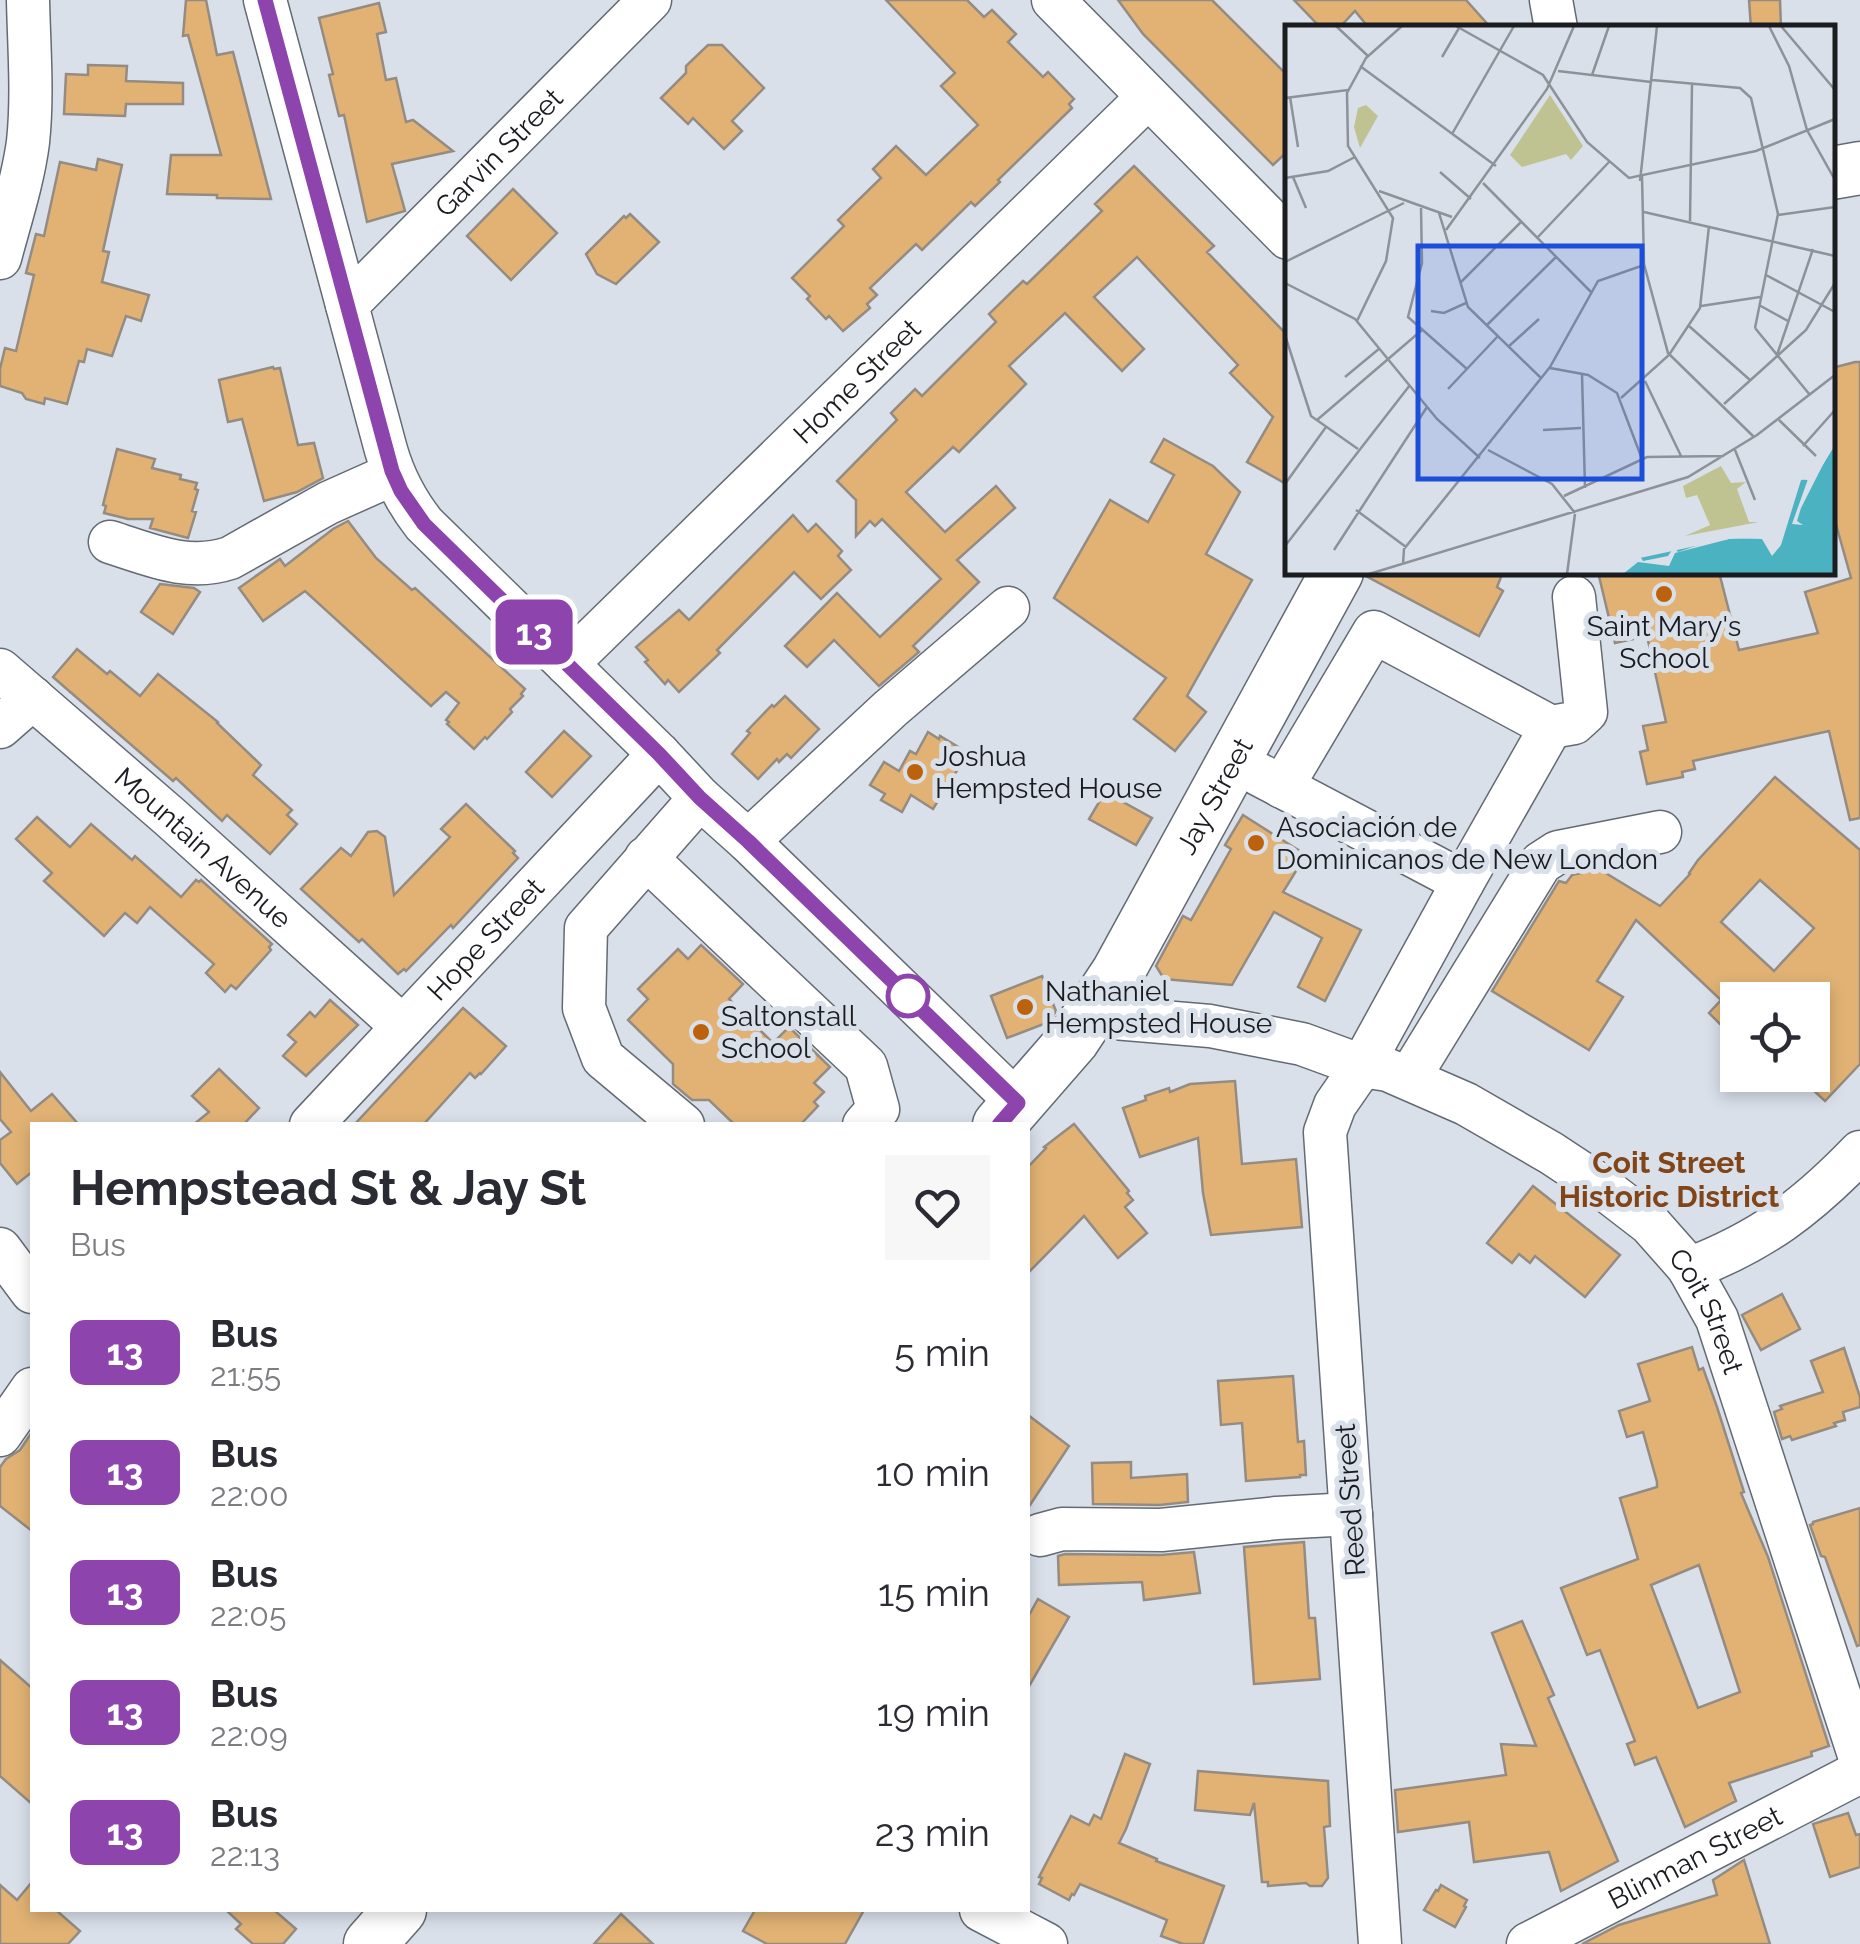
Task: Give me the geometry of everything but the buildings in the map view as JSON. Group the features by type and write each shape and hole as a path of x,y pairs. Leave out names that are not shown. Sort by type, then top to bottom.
{"main road":[{"path":"1835,172 1860,168"},
{"name":"Jay Street","path":"1008,1114 1064,1051 1118,972 1334,575"},
{"path":"370,1944 398,1912"}],"street":[{"path":"0,258 28,144 28,0"},
{"path":"265,0 393,474 401,491 424,524 748,841 1008,1114"},
{"name":"Garvin Street","path":"347,306 650,0"},
{"path":"1054,0 1285,235"},
{"path":"1551,0 1555,25"},
{"name":"Home Street","path":"568,664 1148,96"},
{"path":"110,542 185,564 214,563 393,474"},
{"path":"1282,787 1374,632 1551,727 1574,723 1586,712 1574,597"},
{"path":"748,841 890,709 1008,608"},
{"path":"1286,668 1334,698"},
{"name":"Mountain Avenue","path":"0,670 404,1026"},
{"path":"0,727 33,698"},
{"name":"Reed Street","path":"1380,1944 1325,1132 1335,1105 1362,1066 1551,727"},
{"name":"Hope Street","path":"314,1122 659,754"},
{"path":"1232,761 1463,882"},
{"path":"679,1122 603,1058 584,1008 586,928 700,798"},
{"path":"1410,1078 1541,863 1558,852 1660,832"},
{"path":"646,858 866,1066 878,1109 867,1122"},
{"name":"Coit Street","path":"1090,1016 1256,1034 1302,1044 1410,1078 1502,1124 1598,1184 1650,1224 1670,1244 1710,1306 1860,1758"},
{"path":"1689,1270 1740,1248 1798,1211 1860,1152"},
{"path":"0,1249 30,1289"},
{"path":"0,1435 30,1391"},
{"path":"1040,1535 1062,1529 1161,1530 1351,1514"},
{"name":"Blinman Street","path":"1528,1944 1860,1772"},
{"path":"985,1912 1046,1944"}],"bus line":[{"name":"13","path":"265,0 392,471 412,509 700,798 1018,1103 1002,1122"}],"place":[{"name":"Saint Mary's School","path":"1664,594"},
{"name":"Joshua Hempsted House","path":"915,772"},
{"name":"Asociación de Dominicanos de New London","path":"1256,843"},
{"name":"Nathaniel Hempsted House","path":"1025,1007"},
{"name":"Saltonstall School","path":"701,1032"}],"district":[{"name":"Coit Street Historic District","path":"1669,1180"}]}
